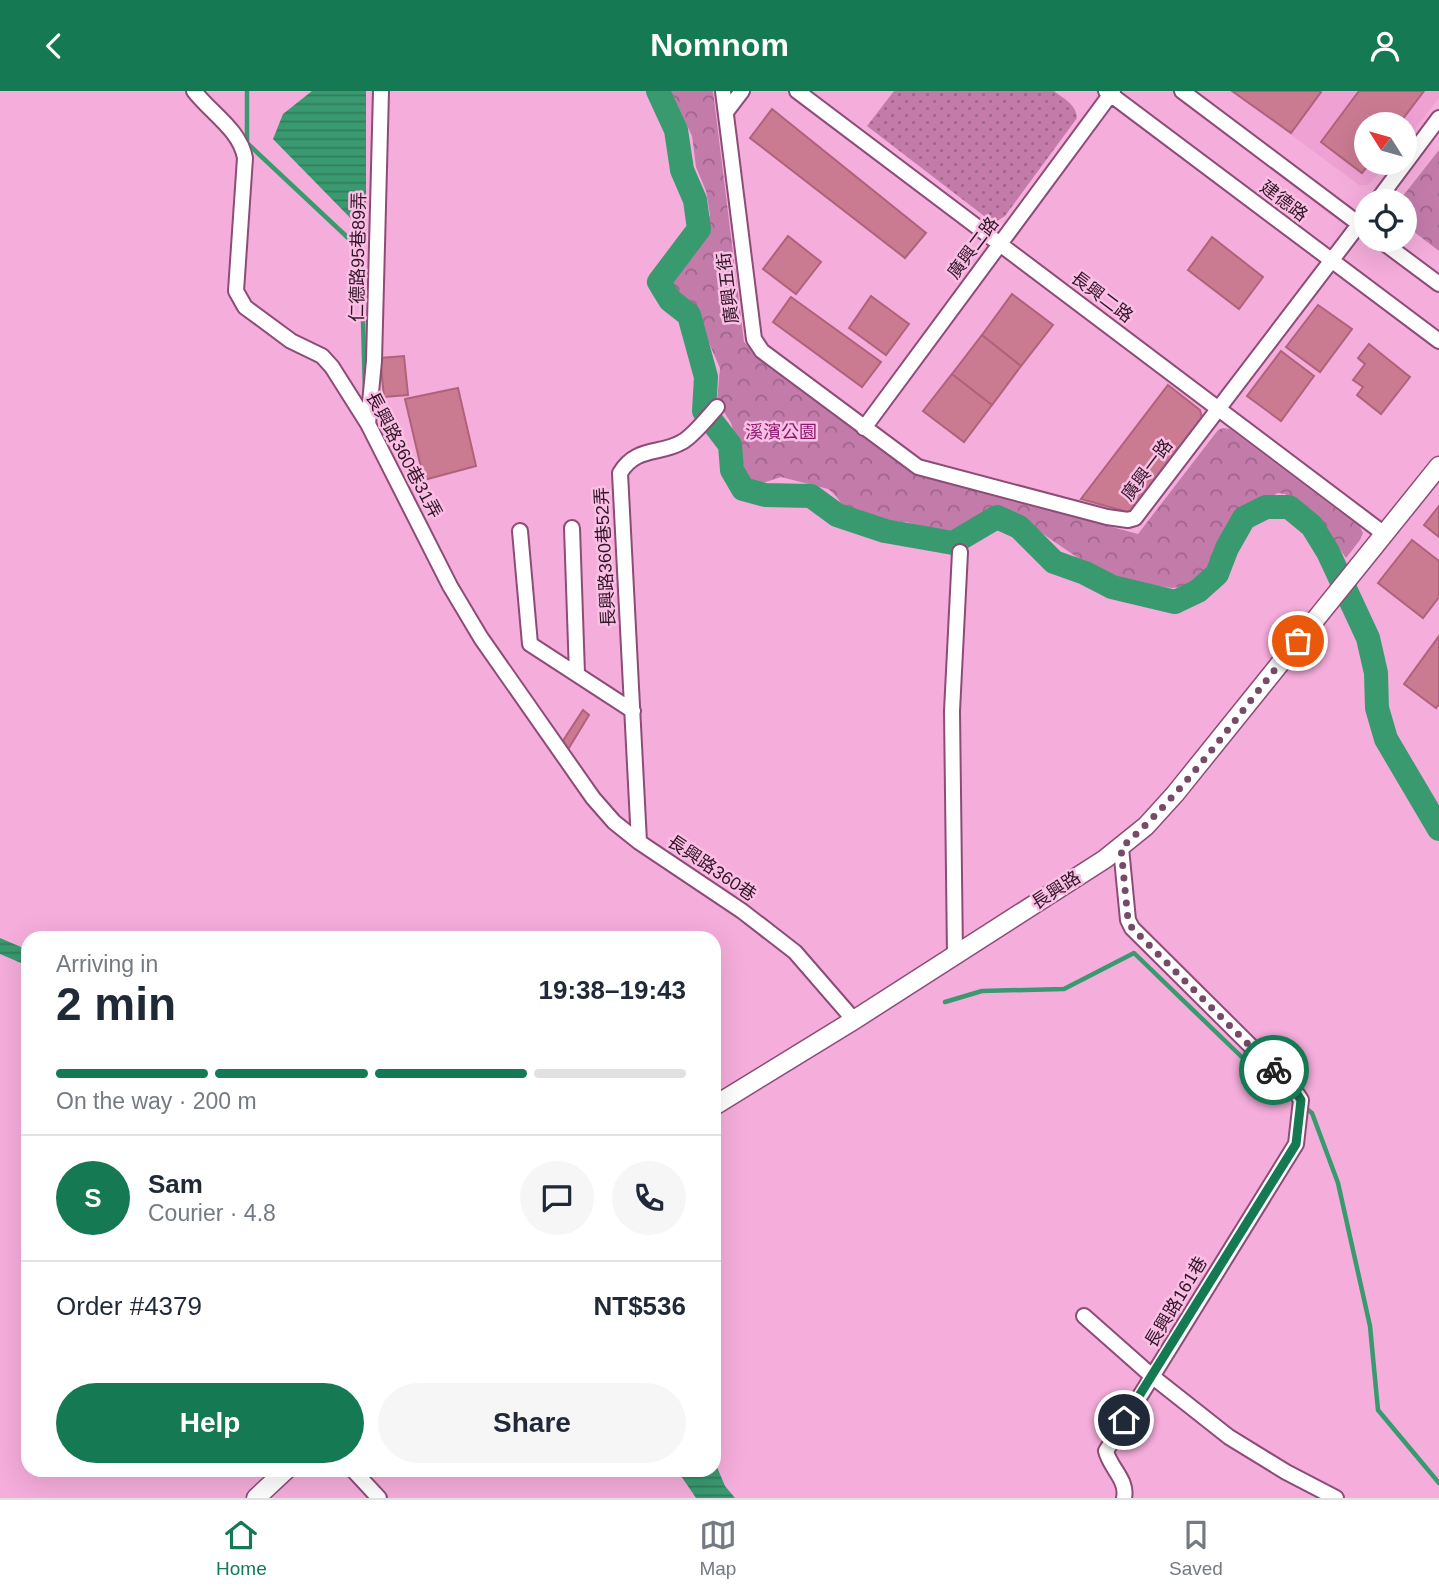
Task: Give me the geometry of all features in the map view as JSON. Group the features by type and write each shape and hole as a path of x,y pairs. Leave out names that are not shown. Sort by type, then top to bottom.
{"main road":[{"path":"1383,533 1439,465"},
{"name":"長興路","path":"721,1102 854,1020 1121,848 1146,826 1175,794 1383,533"},
{"path":"256,1498 278,1477"}],"street":[{"name":"長興路360巷31弄","path":"194,91 238,137 244,149 236,291 239,300 291,341 322,356 339,376 368,424 450,586 481,638 593,798 614,822 639,842"},
{"name":"仁德路95巷89弄","path":"368,424 374,361 381,91"},
{"name":"廣興五街","path":"723,91 754,339 762,351 864,428"},
{"path":"726,112 742,91"},
{"name":"長興二路","path":"797,91 1383,533"},
{"name":"建德路","path":"1182,91 1354,215"},
{"name":"廣興二路","path":"864,428 1110,92"},
{"name":"建德路","path":"1110,92 1439,341"},
{"path":"1386,189 1439,118"},
{"name":"廣興一路","path":"864,428 918,467 1107,517 1128,520 1135,518 1354,234"},
{"path":"1396,252 1439,284"},
{"name":"長興路360巷52弄","path":"633,711 620,473 625,465 638,455 682,442 717,407"},
{"path":"572,528 577,674"},
{"path":"520,531 530,644 633,711"},
{"path":"955,955 951,711 960,552"},
{"name":"長興路360巷","path":"633,711 639,842 742,911 795,952 854,1020"},
{"name":"長興路161巷","path":"1121,848 1128,920 1132,928 1293,1088 1301,1100 1296,1144 1106,1451 1108,1460 1124,1483 1124,1498"},
{"path":"1084,1316 1153,1377 1229,1437 1286,1472 1336,1498"},
{"path":"360,1477 379,1498"}],"shaded area":[{"path":"312,91 366,91 366,234 273,139 283,114"},
{"path":"1232,91 1439,91 1439,98 1418,125 1418,112 1354,112 1354,175 1378,175 1368,185 1359,185"},
{"path":"0,938 21,947 21,963 0,954"},
{"path":"682,1477 721,1477 735,1498 696,1498"}],"green space":[{"name":"溪濱公園","path":"671,91 713,91 744,342 764,361 913,473 1138,534 1218,430 1230,429 1360,527 1363,533 1360,540 1346,558 1317,517 1285,494 1278,493 1242,511 1229,526 1223,538 1218,562 1207,576 1197,584 1172,588 1133,582 1094,569 1017,516 1001,510 988,513 971,528 943,532 906,522 855,517 828,489 781,477 757,485 748,481 731,423 717,401 720,368 698,318 687,303 666,287 700,238 710,215 706,191 696,167 692,136"},
{"path":"894,91 1054,91 1072,105 1077,118 1005,216 997,221 988,219 867,126"},
{"path":"1439,150 1439,251 1417,234 1417,189 1408,189"}],"building":[{"path":"1232,91 1320,91 1321,92 1291,133"},
{"path":"1359,91 1424,91 1408,112 1354,112 1354,167 1321,142"},
{"path":"772,109 926,233 905,258 750,138"},
{"path":"788,236 821,262 796,294 763,269"},
{"path":"1212,237 1263,277 1239,309 1188,270"},
{"path":"1012,294 1053,325 1021,366 982,335"},
{"path":"871,296 909,324 886,355 849,328"},
{"path":"791,297 881,362 862,387 773,322"},
{"path":"1318,305 1352,329 1320,372 1286,347"},
{"path":"982,335 1021,366 992,405 952,374"},
{"path":"1369,344 1410,377 1381,414 1357,395 1363,387 1353,380 1365,364 1358,358"},
{"path":"1281,351 1314,376 1281,421 1247,396"},
{"path":"404,356 408,395 384,397 380,358"},
{"path":"952,374 992,405 964,442 923,411"},
{"path":"1168,385 1200,410 1203,422 1131,513 1081,499"},
{"path":"458,388 476,466 424,480 405,399"},
{"path":"1439,506 1439,537 1424,525"},
{"path":"1412,540 1439,561 1439,597 1423,618 1378,583"},
{"path":"1439,636 1439,704 1436,708 1404,684"},
{"path":"583,710 589,715 564,756 555,753"}],"waterway":[{"path":"247,91 247,143 361,250 365,392"},
{"path":"658,91 676,130 682,170 695,200 699,229 659,282 670,300 689,315 706,377 704,411 730,445 732,470 743,489 765,495 811,496 837,515 885,531 953,543 997,517 1019,527 1054,562 1085,573 1112,587 1175,602 1198,591 1217,574 1227,548 1244,518 1266,507 1289,507 1312,526 1328,552 1368,638 1376,673 1377,708 1386,739 1439,829"},
{"path":"945,1002 982,991 1064,989 1134,953 1248,1063 1293,1098"},
{"path":"1303,1106 1312,1113 1338,1183 1370,1326 1378,1410 1439,1483"}],"way so far":[{"path":"1274,1070 1132,928 1128,920 1121,848 1146,826 1175,794 1298,641"}],"route":[{"path":"1124,1420 1296,1144 1301,1100 1274,1070"}]}
